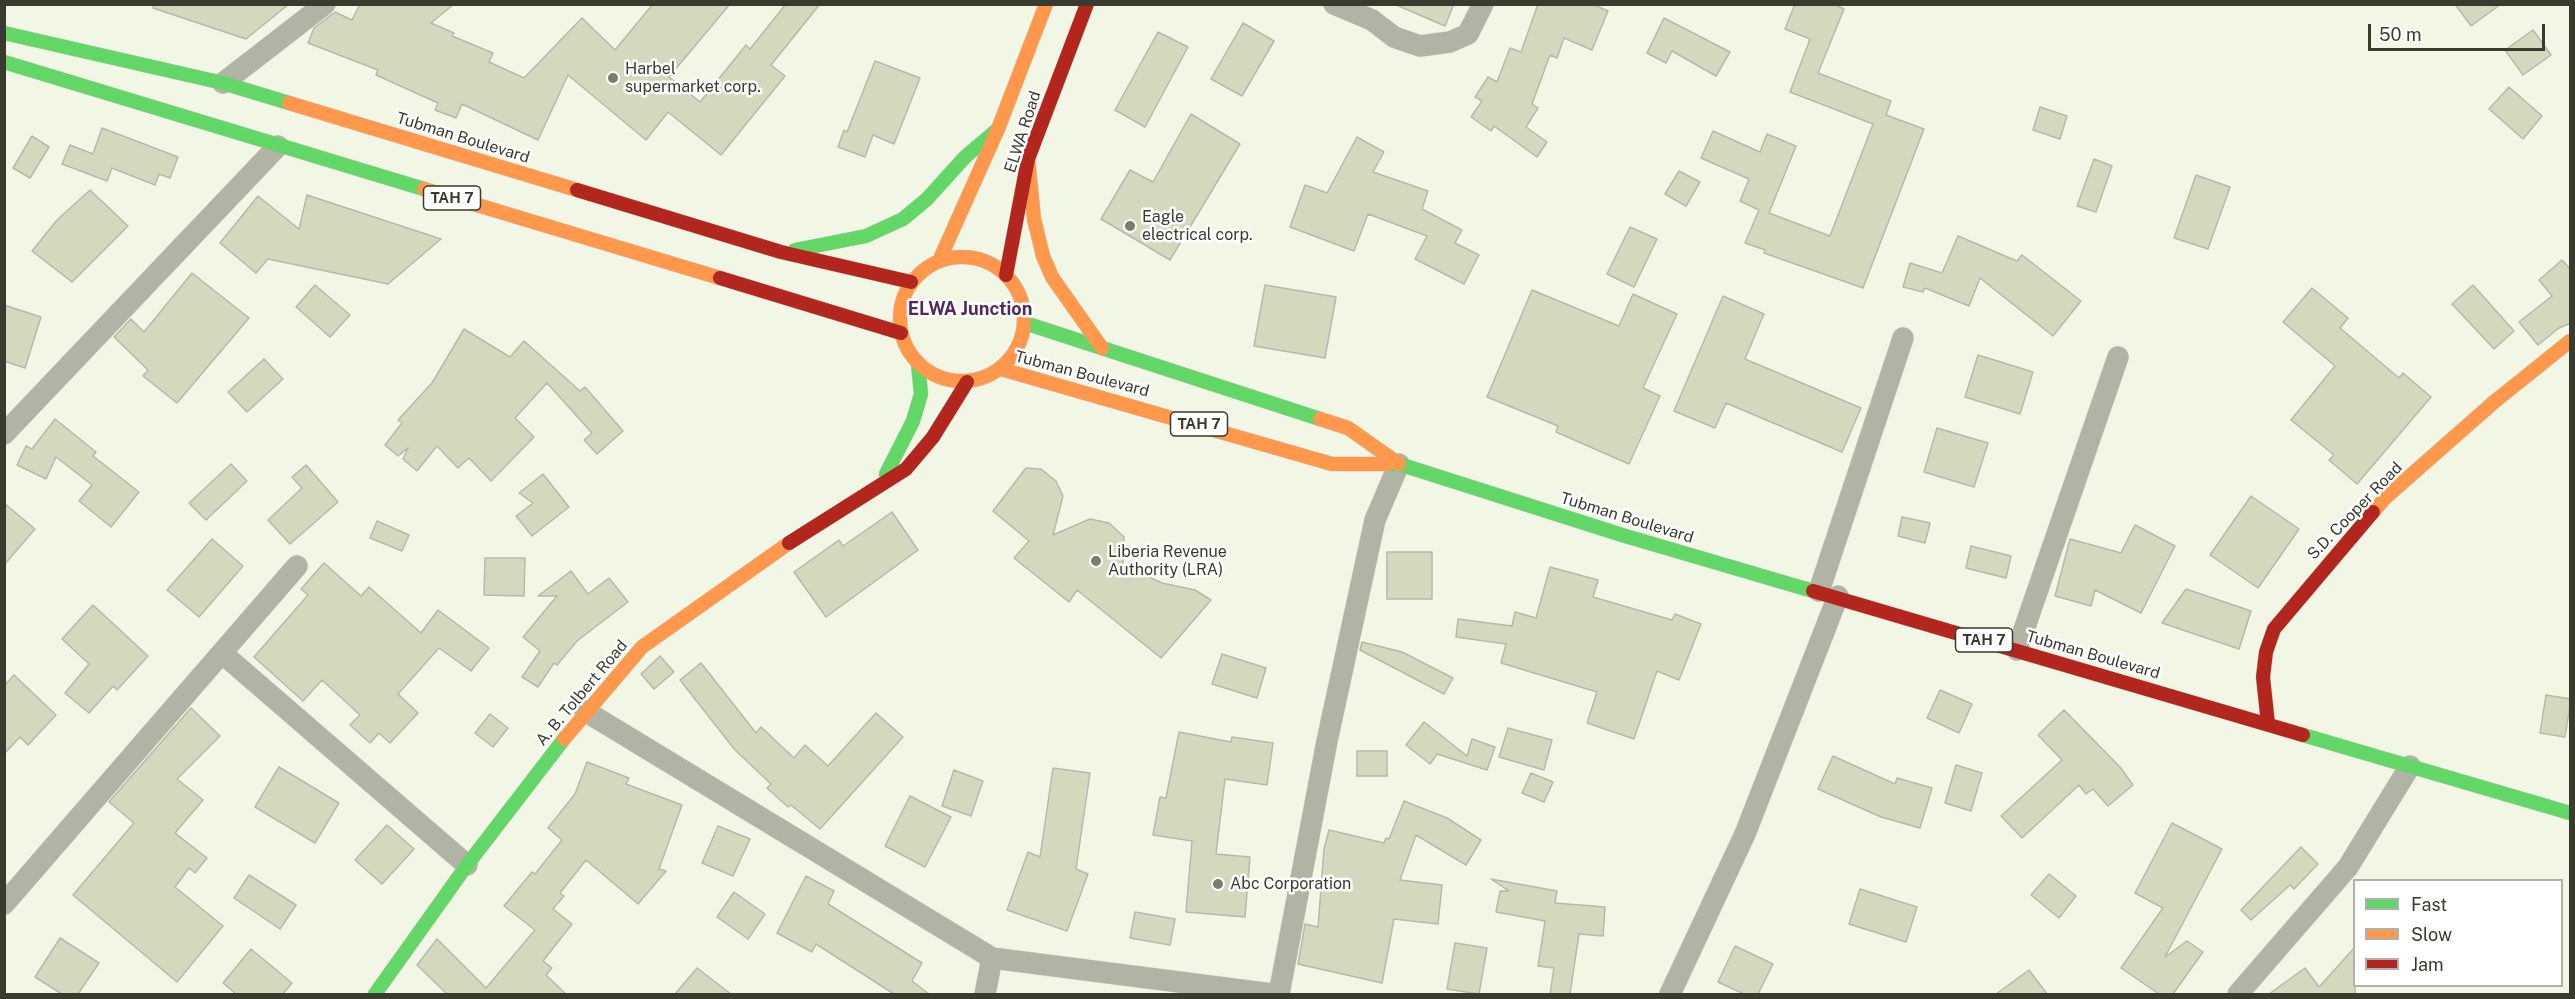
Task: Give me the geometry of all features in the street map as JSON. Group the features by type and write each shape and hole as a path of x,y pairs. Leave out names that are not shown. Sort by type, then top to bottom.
{"main road":[{"name":"ELWA Road","path":"939,261 998,129 1046,4"},
{"name":"ELWA Road","path":"1006,275 1028,159 1087,4"},
{"name":"Tubman Boulevard","path":"4,33 223,82 781,252 911,282"},
{"name":"TAH 7","path":"4,62 901,333"},
{"path":"781,252 866,236 903,219 927,199 965,158 998,129"},
{"path":"1028,159 1034,219 1043,256 1052,277 1102,348"},
{"path":"956,257 974,258 991,264 1006,275 1017,289 1023,305 1024,323 1021,341 1013,356 1001,369 985,378 967,382 949,381 932,375 918,364 907,350 901,333 899,315 903,298 911,282 923,270 939,261 956,257"},
{"name":"Tubman Boulevard","path":"1024,323 1348,428 1399,464 1622,535 2571,813"},
{"name":"S.D. Cooper Road","path":"2268,724 2263,677 2266,652 2274,629 2299,597 2385,498 2494,402 2571,341"},
{"name":"A. B. Tolbert Road","path":"882,482 901,448 921,394 918,364"},
{"name":"Tubman Boulevard","path":"1001,369 1332,464 1399,464"},
{"name":"A. B. Tolbert Road","path":"375,994 467,865 585,711 642,647 805,532 906,469 933,437 967,382"}],"street":[{"path":"223,82 325,4"},
{"path":"1334,4 1372,20 1394,37 1420,46 1450,42 1468,34 1483,4"},
{"path":"4,434 278,146"},
{"path":"1670,994 1745,834 1829,594 1903,338"},
{"path":"2017,650 2118,357"},
{"path":"1279,994 1327,741 1375,520 1399,464"},
{"path":"4,904 129,758 224,654 297,566"},
{"path":"224,654 467,865"},
{"path":"585,711 992,958 1272,994"},
{"path":"2238,994 2348,867 2410,766"},
{"path":"985,994 992,958"}],"building":[{"path":"154,4 289,4 246,39 153,8"},
{"path":"360,4 454,4 431,23 454,33 452,36 493,53 489,62 524,78 582,18 615,50 653,4 730,4 669,77 700,102 746,45 750,49 786,4 820,4 771,65 785,76 721,155 668,112 646,140 568,75 538,140 462,104 456,118 435,110 438,103 376,75 378,70 308,43 314,28 335,12 352,20"},
{"path":"1394,4 1454,4 1445,26"},
{"path":"1538,4 1592,4 1608,11 1592,50 1564,38 1557,58 1550,55 1532,104 1538,108 1526,127 1547,142 1537,157 1494,126 1491,131 1471,117 1482,101 1475,97 1488,77 1497,82 1510,48 1521,52"},
{"path":"1795,4 1833,4 1844,9 1818,73 1891,101 1886,115 1924,129 1863,288 1764,253 1765,250 1745,243 1759,210 1740,201 1749,179 1701,158 1713,131 1760,152 1767,134 1796,146 1769,213 1830,236 1873,124 1790,92 1810,39 1785,29"},
{"path":"2455,4 2501,4 2471,26"},
{"path":"1664,18 1730,52 1716,76 1672,51 1666,63 1647,53"},
{"path":"1243,23 1274,41 1242,96 1211,79"},
{"path":"2533,30 2551,55 2523,75 2505,50"},
{"path":"1158,32 1188,47 1145,127 1115,110"},
{"path":"875,61 920,78 894,144 873,135 865,157 838,147 844,130 847,132"},
{"path":"2509,87 2542,116 2523,139 2489,109"},
{"path":"2040,107 2067,116 2060,139 2033,130"},
{"path":"1191,114 1240,144 1170,260 1101,219 1130,170 1153,182"},
{"path":"102,128 178,157 170,178 159,174 155,185 112,168 107,181 62,164 70,145 93,154"},
{"path":"32,136 49,147 30,178 13,168"},
{"path":"1357,137 1384,152 1373,172 1428,191 1422,209 1462,230 1455,243 1479,255 1464,284 1415,259 1427,236 1368,214 1354,251 1290,227 1305,185 1327,193"},
{"path":"2094,159 2112,166 2096,212 2077,206"},
{"path":"1679,171 1700,182 1686,206 1665,194"},
{"path":"2196,175 2230,187 2208,249 2174,238"},
{"path":"90,190 128,226 72,282 32,251 57,220"},
{"path":"307,195 441,239 388,284 268,259 256,273 220,243 258,196 299,229"},
{"path":"1630,227 1657,239 1634,287 1607,274"},
{"path":"1958,236 2017,261 2022,255 2081,301 2053,336 1980,278 1969,306 1925,288 1923,292 1903,287 1910,263 1942,273"},
{"path":"2562,260 2571,270 2571,323 2559,328 2538,345 2519,322 2552,296 2539,280"},
{"path":"192,273 249,318 177,403 143,376 148,370 114,337 131,319 144,332"},
{"path":"315,285 350,315 330,337 296,307"},
{"path":"1265,285 1336,297 1325,358 1254,346"},
{"path":"2473,285 2514,331 2494,349 2452,304"},
{"path":"2312,288 2348,318 2340,328 2399,378 2403,373 2431,397 2357,484 2329,460 2334,455 2291,420 2335,366 2283,322"},
{"path":"1532,290 1619,326 1633,294 1677,314 1643,388 1660,396 1629,464 1556,432 1558,426 1487,397"},
{"path":"1723,296 1764,314 1745,359 1861,408 1842,452 1726,403 1715,428 1674,411"},
{"path":"4,305 41,317 25,368 4,361"},
{"path":"464,329 510,357 524,341 580,391 585,387 623,431 597,454 584,440 592,433 547,383 515,418 534,437 491,481 469,458 458,468 437,446 417,471 403,459 408,448 398,456 385,445 402,423 398,420 432,383"},
{"path":"1978,355 2033,372 2020,414 1965,397"},
{"path":"264,359 283,379 247,412 228,392"},
{"path":"55,419 96,452 93,456 139,492 111,527 79,501 92,485 56,457 46,479 17,465 26,446 32,449"},
{"path":"1937,428 1988,443 1974,487 1924,472"},
{"path":"231,464 247,481 206,520 189,503"},
{"path":"306,465 338,502 290,544 268,520 302,488 292,477"},
{"path":"1026,468 1041,469 1056,481 1063,496 1053,535 1090,519 1109,523 1124,537 1123,565 1162,583 1195,590 1211,600 1161,658 1077,590 1069,602 1014,558 1029,541 993,511"},
{"path":"543,474 569,507 532,536 516,516 533,503 519,493"},
{"path":"2251,496 2299,529 2258,588 2210,555"},
{"path":"4,503 35,529 4,565"},
{"path":"892,512 918,550 826,617 794,572 839,540 843,546"},
{"path":"1902,517 1930,523 1925,543 1898,536"},
{"path":"377,521 409,535 402,551 370,538"},
{"path":"2135,525 2175,546 2141,613 2095,590 2091,606 2055,596 2070,539 2121,553"},
{"path":"212,539 243,566 199,617 167,590"},
{"path":"1971,546 2011,556 2006,578 1966,568"},
{"path":"1387,552 1432,552 1432,599 1387,599"},
{"path":"485,558 525,558 524,596 484,595"},
{"path":"324,563 361,596 369,587 421,633 438,610 489,648 471,671 439,648 398,694 418,713 390,743 379,733 370,743 350,725 360,715 322,680 303,701 254,657 308,595 301,589"},
{"path":"1550,567 1598,580 1593,597 1672,620 1675,614 1701,624 1679,680 1657,671 1634,739 1587,723 1597,692 1501,663 1506,644 1456,637 1458,619 1512,626 1515,612 1536,618"},
{"path":"571,571 588,594 609,578 628,602 577,641 557,665 554,663 538,687 522,677 540,651 523,637 557,596 538,596"},
{"path":"2186,589 2251,611 2239,649 2162,623"},
{"path":"93,605 148,656 117,690 113,686 89,713 65,693 89,664 62,639"},
{"path":"1362,642 1402,652 1453,678 1444,694 1360,650"},
{"path":"1222,654 1266,668 1257,698 1212,684"},
{"path":"660,656 674,672 654,689 641,674"},
{"path":"701,663 756,733 761,727 794,758 805,745 828,766 876,713 903,737 820,829 791,805 788,807 767,788 771,784 735,750 680,680"},
{"path":"14,675 56,715 28,745 20,737 4,754 4,686"},
{"path":"1940,690 1972,704 1959,733 1927,718"},
{"path":"2546,695 2571,699 2565,737 2540,733"},
{"path":"191,708 220,736 177,779 203,800 175,833 207,858 195,873 189,868 175,887 223,926 177,982 73,895 134,823 109,802"},
{"path":"2064,710 2120,767 2133,785 2108,806 2093,789 2086,794 2079,785 2022,838 2001,816 2062,760 2038,735"},
{"path":"490,714 508,728 493,747 475,733"},
{"path":"1424,722 1467,756 1472,739 1495,747 1487,770 1437,754 1430,764 1406,745"},
{"path":"1508,728 1552,740 1544,770 1499,757"},
{"path":"1179,732 1231,742 1232,737 1273,743 1267,785 1225,779 1216,854 1250,857 1245,917 1186,912 1192,841 1153,835 1160,797 1166,798"},
{"path":"1357,751 1387,751 1387,776 1357,776"},
{"path":"1833,756 1895,784 1897,778 1932,788 1920,828 1881,817 1818,789"},
{"path":"587,762 629,778 626,784 682,805 659,869 666,871 638,904 586,860 560,893 564,896 553,909 572,924 543,961 552,968 546,975 566,994 447,994 417,965 437,939 486,988 535,930 504,906 532,872 535,874 562,840 548,828 575,794"},
{"path":"1956,765 1982,773 1971,811 1945,803"},
{"path":"279,767 339,803 315,843 255,807"},
{"path":"1053,768 1090,773 1076,869 1088,874 1067,931 1007,910 1028,852 1040,857"},
{"path":"954,770 983,781 971,816 942,806"},
{"path":"1531,773 1553,782 1544,802 1522,793"},
{"path":"910,796 951,817 925,867 885,846"},
{"path":"1404,801 1447,818 1481,840 1466,865 1416,835 1400,880 1442,885 1438,924 1394,919 1382,983 1298,964 1305,924 1318,927 1324,849 1329,830 1384,843 1386,838 1389,839"},
{"path":"2172,823 2222,849 2165,957 2187,941 2203,952 2173,994 2159,994 2121,968 2163,908 2135,893"},
{"path":"387,825 414,849 382,884 355,860"},
{"path":"718,826 750,839 733,876 702,863"},
{"path":"2301,847 2318,864 2294,889 2290,885 2251,920 2241,910"},
{"path":"2049,874 2076,896 2059,918 2031,895"},
{"path":"249,875 296,905 280,929 234,898"},
{"path":"806,876 834,891 828,904 922,963 912,981 929,994 894,994 816,944 812,952 777,933"},
{"path":"1491,879 1557,891 1555,903 1605,907 1603,936 1579,934 1570,994 1550,994 1554,968 1538,966 1545,921 1496,912 1500,891 1509,891"},
{"path":"1860,889 1917,907 1906,942 1849,924"},
{"path":"734,892 765,914 748,939 717,917"},
{"path":"1135,912 1175,919 1170,945 1130,938"},
{"path":"60,938 99,963 78,994 62,994 35,977"},
{"path":"1455,943 1487,948 1479,994 1447,989"},
{"path":"1735,946 1773,964 1758,994 1744,994 1718,982"},
{"path":"251,949 292,983 283,994 236,994 223,983"},
{"path":"2353,949 2355,994 2269,994 2305,968 2319,987"},
{"path":"697,968 731,994 675,994"},
{"path":"2029,970 2047,994 1996,994"}],"traffic: fast":[{"path":"4,33 223,83 289,103"},
{"path":"4,62 424,189"},
{"path":"795,250 866,236 903,219 927,199 965,157 998,129"},
{"path":"1025,323 1320,419"},
{"path":"886,474 913,421 921,394 918,364"},
{"path":"1387,464 1399,464 1622,535 1813,591"},
{"path":"2303,735 2570,813"},
{"path":"375,994 467,865 564,739"}],"traffic: slow":[{"path":"939,261 998,129 1046,4"},
{"path":"289,103 577,190"},
{"path":"1028,159 1034,219 1043,256 1052,277 1102,348"},
{"path":"424,189 720,278"},
{"path":"962,257 986,261 1006,275 1020,295 1024,319 1020,343 1006,363 986,377 962,381 938,377 918,363 904,343 900,319 904,295 918,275 938,261 962,257"},
{"path":"2373,512 2385,498 2494,402 2570,341"},
{"path":"1001,369 1332,464 1387,464"},
{"path":"1320,419 1348,428 1399,464"},
{"path":"564,739 642,647 789,543"}],"traffic: jam":[{"path":"1006,275 1028,159 1087,4"},
{"path":"577,190 781,252 911,282"},
{"path":"720,278 901,333"},
{"path":"789,543 906,469 933,437 967,382"},
{"path":"2268,724 2263,677 2266,652 2274,629 2373,512"},
{"path":"1813,591 2303,735"}],"place":[{"name":"Harbel supermarket corp.","path":"613,78"},
{"name":"Eagle electrical corp.","path":"1130,226"},
{"name":"Liberia Revenue Authority (LRA)","path":"1096,561"},
{"name":"Abc Corporation","path":"1218,884"}],"district":[{"name":"ELWA Junction","path":"970,309"}]}
